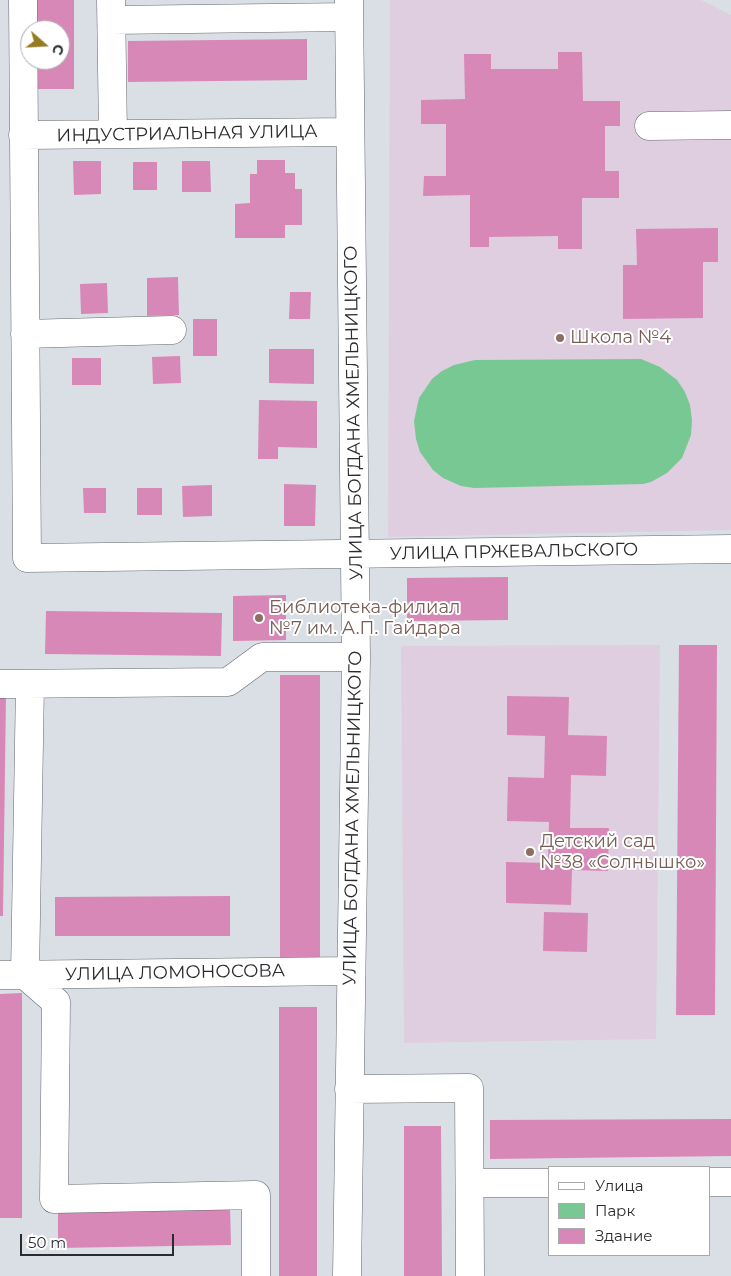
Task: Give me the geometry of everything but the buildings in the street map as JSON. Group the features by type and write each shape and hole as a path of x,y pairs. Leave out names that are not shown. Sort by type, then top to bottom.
{"street":[{"path":"23,0 25,334 172,330"},
{"path":"113,134 111,10 349,8"},
{"name":"УЛИЦА БОГДАНА ХМЕЛЬНИЦКОГО","path":"347,1276 356,657 349,8"},
{"path":"649,126 731,125"},
{"name":"ИНДУСТРИАЛЬНАЯ УЛИЦА","path":"23,135 350,132"},
{"name":"УЛИЦА ПРЖЕВАЛЬСКОГО","path":"25,334 27,558 731,549"},
{"path":"0,684 228,682 262,657 356,657"},
{"path":"30,684 12,975 56,1002 54,1198 256,1196 256,1276"},
{"name":"УЛИЦА ЛОМОНОСОВА","path":"12,975 351,970"},
{"path":"349,1089 469,1088 470,1276"},
{"path":"711,1182 731,1182"},
{"path":"470,1183 548,1183"}],"shaded area":[{"name":"Школа №4","path":"390,0 701,0 731,15 731,530 388,537"},
{"name":"Детский сад №38 «Солнышко»","path":"660,645 656,1039 404,1043 401,646"}],"green space":[{"path":"641,359 660,367 677,380 685,392 690,405 692,420 691,435 682,458 667,473 651,482 643,484 474,488 461,486 443,478 433,470 420,452 414,421 419,398 432,379 454,365 475,360"}],"place":[{"name":"Школа №4","path":"560,338"},
{"name":"Библиотека-филиал №7 им. А.П. Гайдара","path":"259,618"},
{"name":"Детский сад №38 «Солнышко»","path":"530,852"}]}
